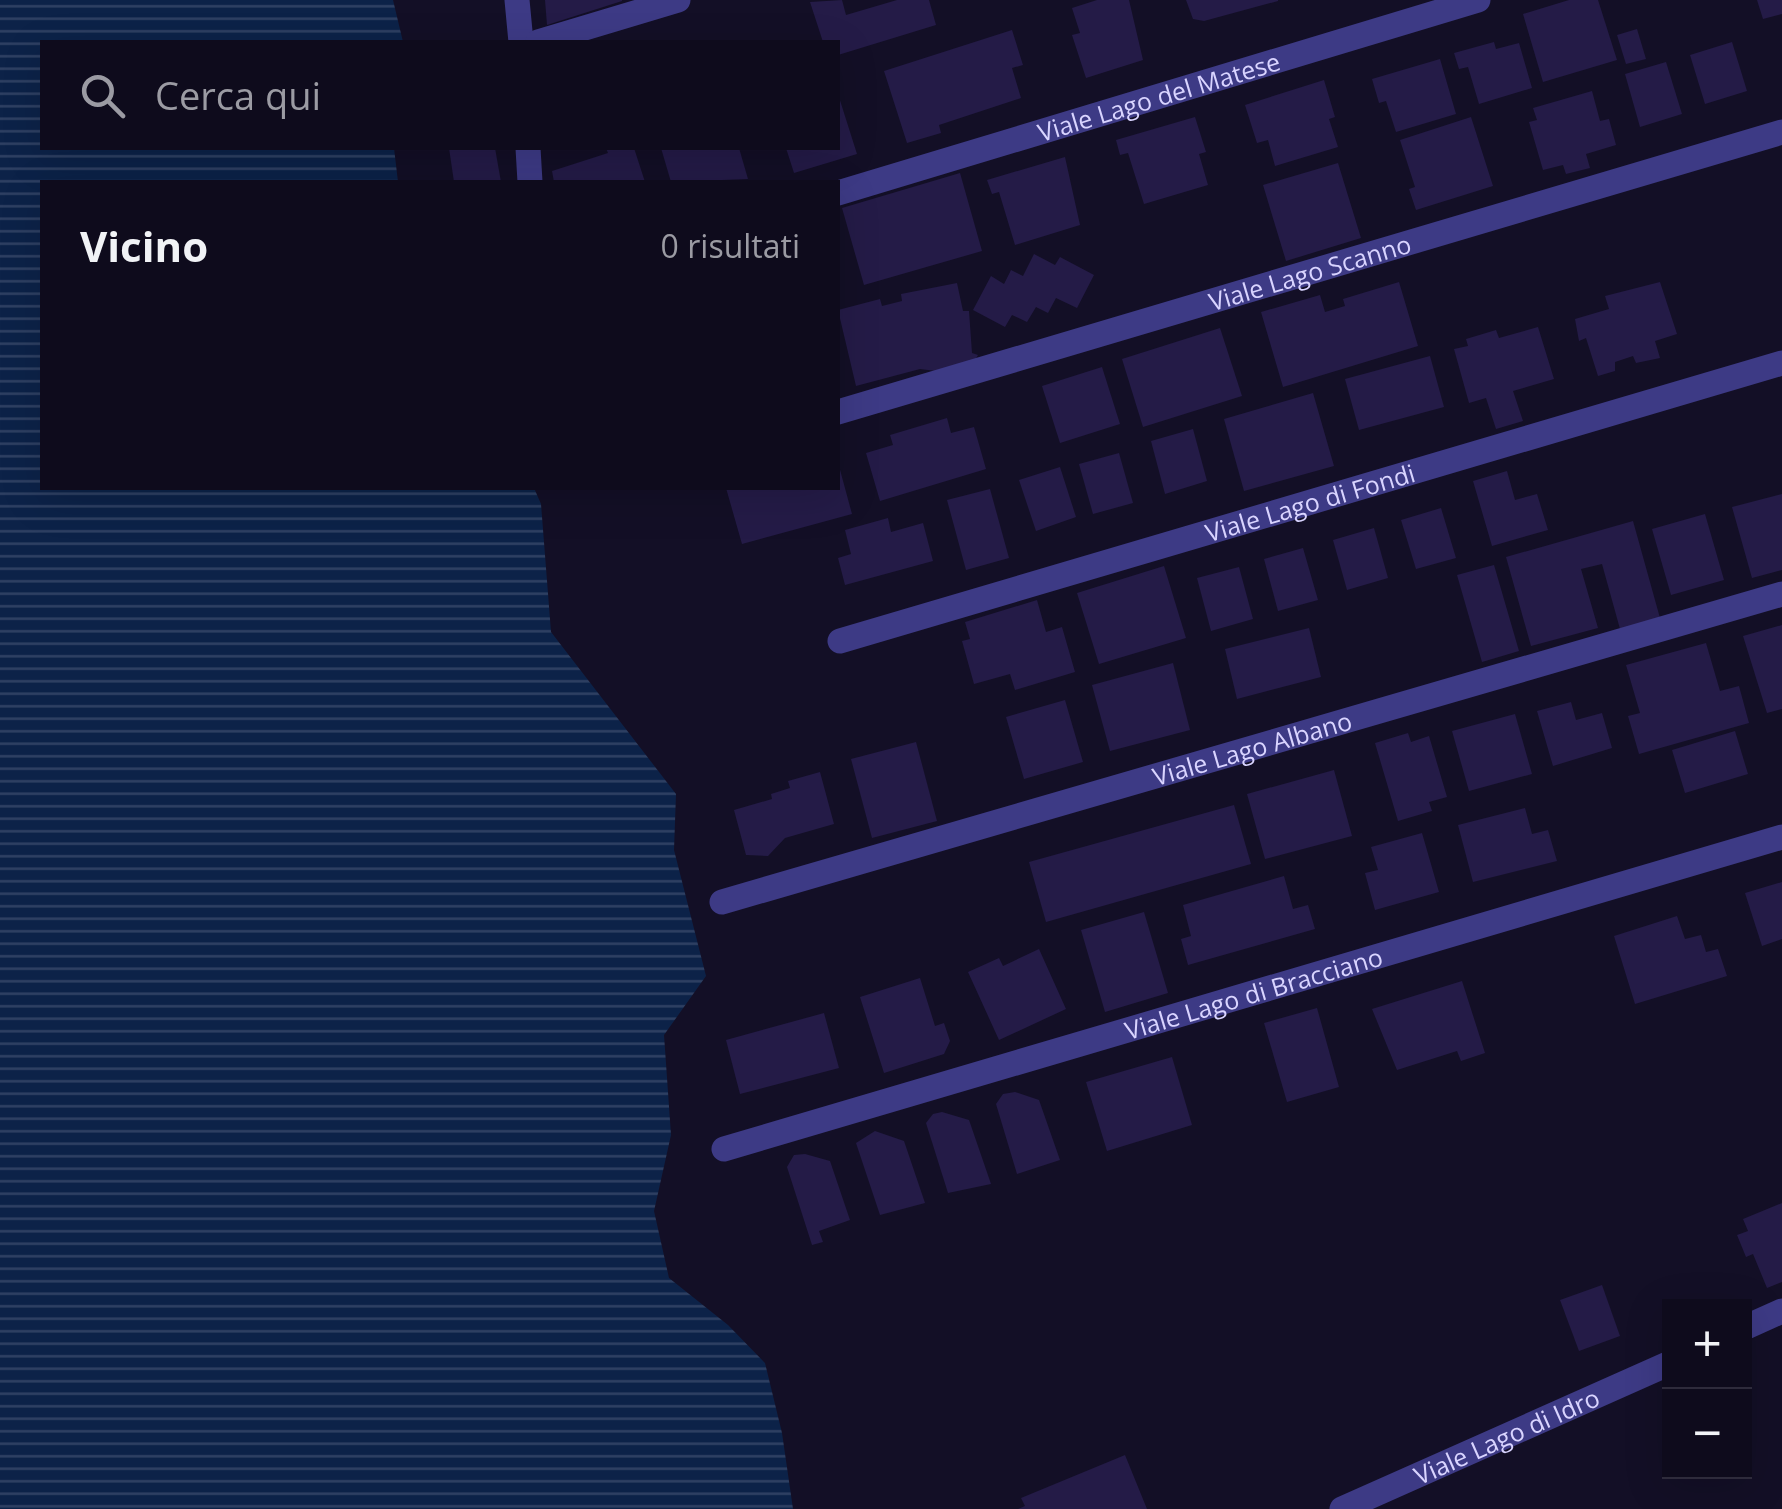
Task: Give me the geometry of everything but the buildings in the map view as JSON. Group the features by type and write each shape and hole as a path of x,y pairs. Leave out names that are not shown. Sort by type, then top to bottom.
{"street":[{"path":"518,0 521,40"},
{"path":"545,40 678,0"},
{"name":"Viale Lago del Matese","path":"840,192 1478,0"},
{"name":"Viale Lago Scanno","path":"840,411 1782,132"},
{"path":"528,150 530,180"},
{"name":"Viale Lago di Fondi","path":"840,641 1782,363"},
{"name":"Viale Lago Albano","path":"722,902 1782,594"},
{"name":"Viale Lago di Bracciano","path":"724,1149 1782,837"},
{"path":"1752,1324 1782,1311"},
{"name":"Viale Lago di Idro","path":"1342,1509 1662,1367"}],"water":[{"path":"0,0 393,0 403,40 40,40 40,150 394,150 398,180 40,180 40,490 535,490 541,504 551,632 676,794 674,850 706,976 664,1035 671,1135 654,1211 669,1278 728,1325 765,1363 782,1433 793,1509 0,1509"}]}
